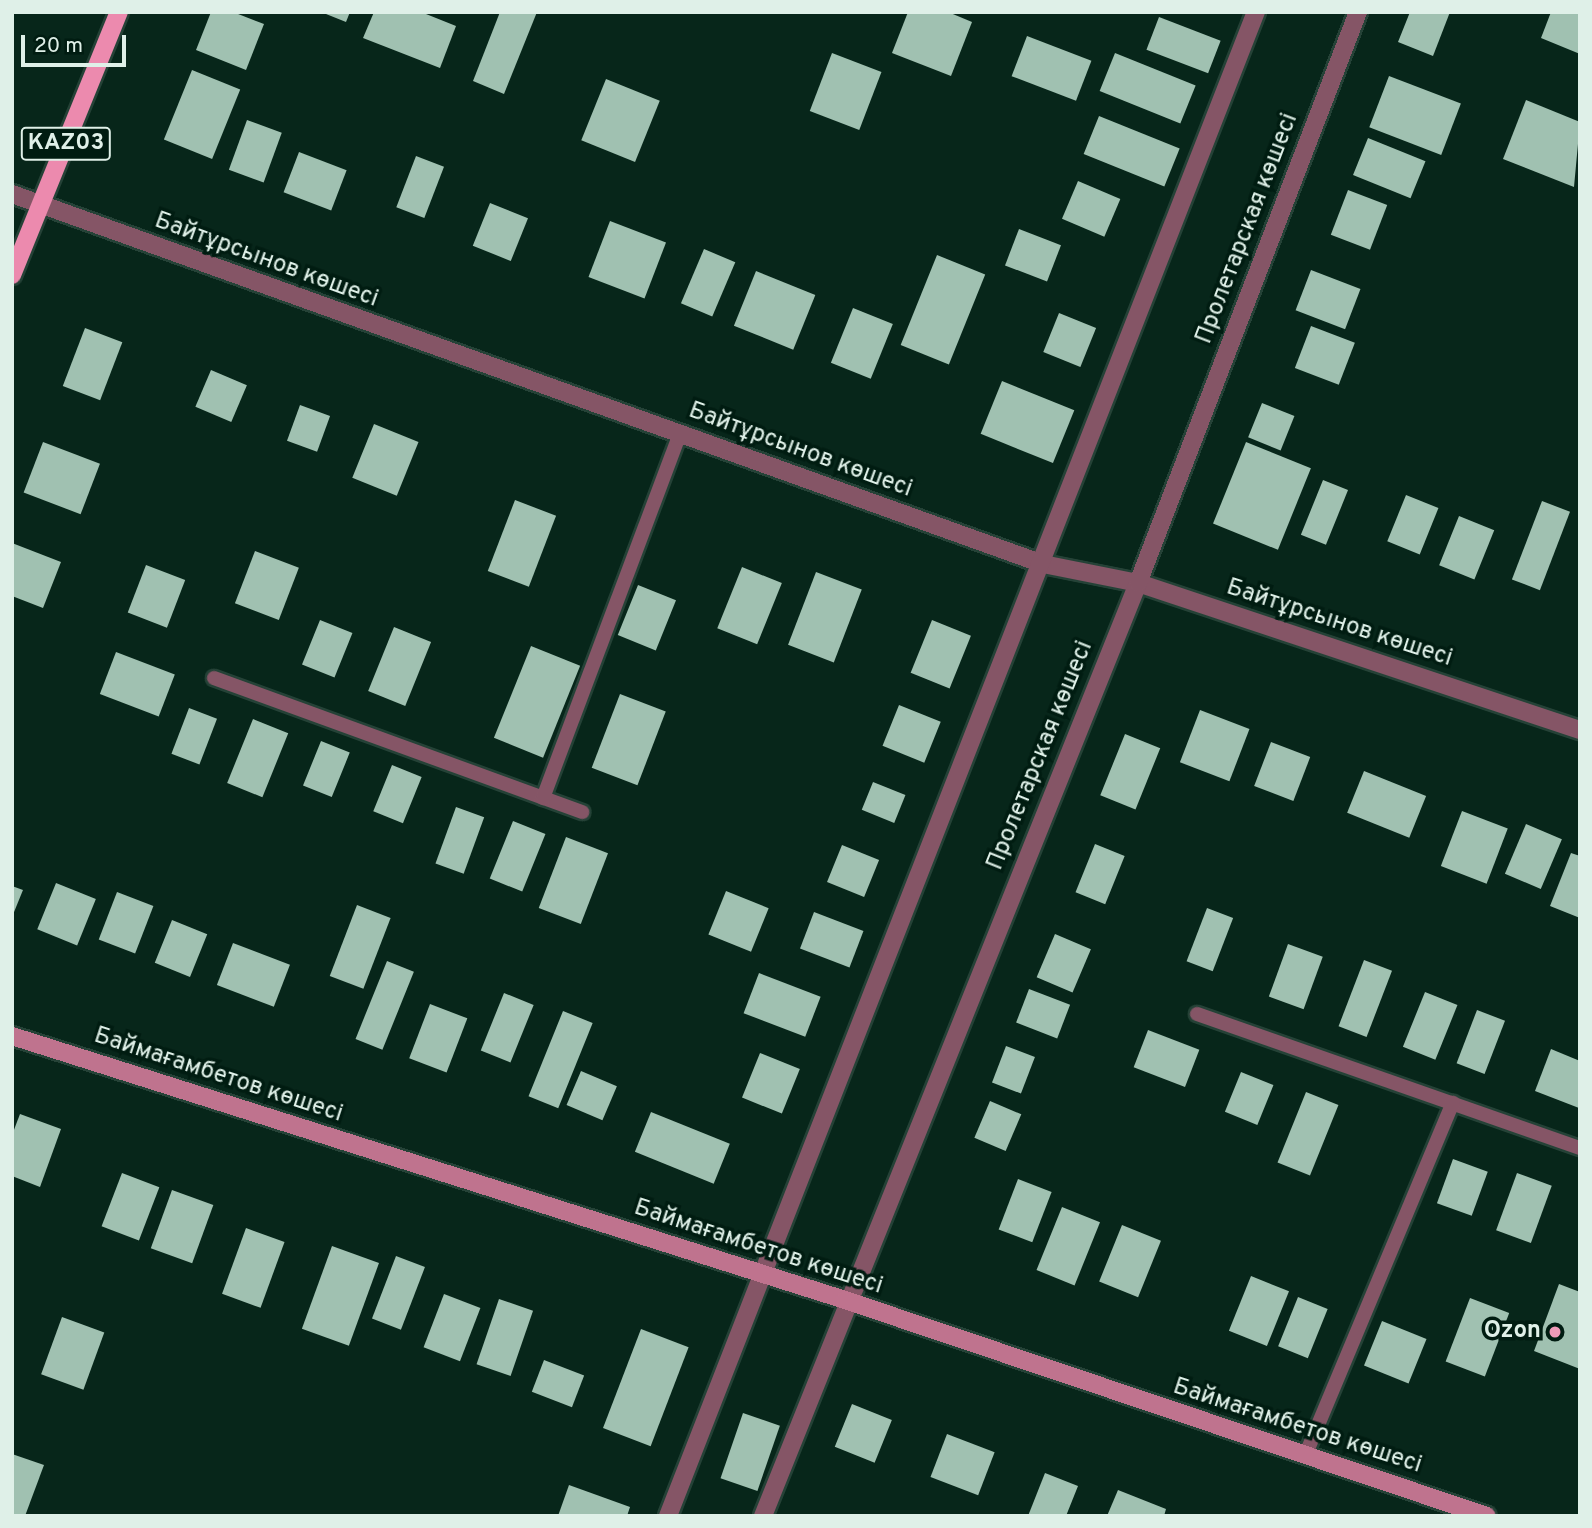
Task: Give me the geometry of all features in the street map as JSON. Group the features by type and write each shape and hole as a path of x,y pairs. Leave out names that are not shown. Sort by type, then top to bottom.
{"main road":[{"name":"KАZ03","path":"12,275 119,12"},
{"name":"Баймағамбетов көшесі","path":"12,1036 845,1300 1487,1516"}],"street":[{"path":"668,1516 1043,564 1256,12"},
{"name":"Пролетарская көшесі","path":"763,1516 845,1300 1138,583 1358,12"},
{"name":"Байтұрсынов көшесі","path":"12,194 40,207 1043,564 1138,583 1580,730"}],"lane":[{"path":"543,798 680,434"},
{"path":"214,678 582,812"},
{"path":"1197,1014 1580,1148"},
{"path":"1305,1456 1453,1103"}],"building":[{"path":"211,12 233,12 264,24 246,70 196,50"},
{"path":"321,12 350,12 346,22"},
{"path":"374,12 421,12 456,26 440,68 363,38"},
{"path":"500,12 537,12 504,94 473,81"},
{"path":"908,12 948,12 972,22 951,76 892,53"},
{"path":"1410,12 1450,12 1433,56 1398,42"},
{"path":"1551,12 1580,12 1580,54 1541,38"},
{"path":"1159,17 1221,41 1208,73 1146,50"},
{"path":"1027,36 1091,61 1076,101 1012,76"},
{"path":"832,53 881,72 859,130 810,111"},
{"path":"1115,53 1196,86 1180,124 1100,91"},
{"path":"192,70 240,89 212,159 164,140"},
{"path":"1389,76 1461,104 1441,155 1369,127"},
{"path":"606,79 660,101 635,162 581,140"},
{"path":"1526,100 1580,122 1574,187 1503,159"},
{"path":"1099,116 1180,149 1164,187 1084,154"},
{"path":"247,120 282,133 264,182 229,170"},
{"path":"1368,138 1425,161 1411,198 1353,175"},
{"path":"299,152 347,170 331,210 284,192"},
{"path":"416,156 444,167 424,218 396,207"},
{"path":"1078,181 1120,199 1104,237 1062,219"},
{"path":"1348,190 1387,205 1370,250 1331,235"},
{"path":"490,203 528,218 511,261 473,246"},
{"path":"610,221 666,243 645,299 588,277"},
{"path":"1019,229 1061,245 1047,282 1005,265"},
{"path":"704,249 735,262 712,317 681,303"},
{"path":"937,255 985,274 949,364 901,345"},
{"path":"1311,270 1360,289 1345,329 1296,310"},
{"path":"756,271 815,295 793,350 734,326"},
{"path":"853,308 893,324 871,379 831,363"},
{"path":"1059,313 1096,328 1080,367 1043,352"},
{"path":"1311,326 1355,343 1339,385 1295,368"},
{"path":"85,328 122,342 100,400 63,386"},
{"path":"211,370 247,385 231,422 195,407"},
{"path":"1002,381 1074,410 1053,463 981,434"},
{"path":"1262,403 1294,416 1281,450 1248,437"},
{"path":"300,405 330,416 317,452 287,441"},
{"path":"374,424 419,442 397,496 352,478"},
{"path":"43,442 100,464 81,514 24,492"},
{"path":"1246,442 1311,468 1278,550 1213,524"},
{"path":"1323,480 1348,490 1326,545 1301,535"},
{"path":"1406,495 1438,508 1420,554 1387,541"},
{"path":"515,500 556,516 529,587 488,571"},
{"path":"1542,501 1570,512 1540,590 1512,579"},
{"path":"1459,516 1494,530 1474,579 1439,565"},
{"path":"12,543 61,562 43,608 12,596"},
{"path":"255,551 299,568 279,620 235,603"},
{"path":"146,565 185,580 167,628 128,613"},
{"path":"742,567 782,583 757,644 717,628"},
{"path":"816,572 862,590 834,662 788,645"},
{"path":"638,585 676,600 656,650 618,635"},
{"path":"320,620 352,633 334,678 302,665"},
{"path":"932,620 971,636 950,689 911,673"},
{"path":"394,627 431,642 405,706 368,691"},
{"path":"531,646 580,666 543,758 494,738"},
{"path":"116,652 175,675 159,717 100,694"},
{"path":"620,694 666,712 637,785 592,768"},
{"path":"899,705 941,722 924,763 883,746"},
{"path":"189,708 217,719 199,764 171,754"},
{"path":"1200,710 1249,729 1229,781 1180,762"},
{"path":"253,719 288,733 262,797 227,783"},
{"path":"1125,734 1160,748 1136,809 1100,795"},
{"path":"321,741 350,753 332,797 303,786"},
{"path":"1271,742 1310,757 1293,801 1254,786"},
{"path":"392,765 422,777 403,823 373,811"},
{"path":"1364,771 1426,796 1409,838 1347,813"},
{"path":"873,782 905,795 894,823 862,810"},
{"path":"456,807 484,817 464,874 435,863"},
{"path":"1462,811 1508,829 1487,884 1441,866"},
{"path":"513,821 545,834 522,892 490,878"},
{"path":"1526,824 1562,839 1541,889 1505,874"},
{"path":"566,837 608,853 581,924 539,908"},
{"path":"1095,844 1125,856 1105,904 1076,892"},
{"path":"842,845 879,860 864,897 827,882"},
{"path":"1571,853 1580,856 1580,918 1550,906"},
{"path":"56,883 96,899 77,945 37,929"},
{"path":"12,886 23,890 12,917"},
{"path":"726,891 769,908 751,952 708,935"},
{"path":"117,892 153,906 135,954 99,940"},
{"path":"357,905 391,918 363,989 330,976"},
{"path":"1207,908 1233,918 1213,971 1187,961"},
{"path":"814,912 863,931 850,967 800,948"},
{"path":"172,920 207,934 190,977 155,963"},
{"path":"1055,934 1091,949 1073,993 1037,977"},
{"path":"233,943 290,965 274,1007 217,985"},
{"path":"1288,944 1323,957 1304,1009 1269,997"},
{"path":"1364,960 1392,971 1367,1037 1339,1026"},
{"path":"387,961 414,972 382,1050 356,1039"},
{"path":"759,973 821,997 805,1037 744,1013"},
{"path":"1029,989 1070,1005 1057,1038 1016,1023"},
{"path":"1425,992 1457,1005 1435,1060 1403,1047"},
{"path":"504,993 534,1005 510,1062 481,1050"},
{"path":"430,1004 467,1018 447,1072 409,1058"},
{"path":"1477,1010 1505,1021 1485,1074 1457,1063"},
{"path":"563,1011 593,1023 558,1108 529,1096"},
{"path":"1148,1030 1199,1050 1185,1087 1134,1067"},
{"path":"1006,1046 1035,1057 1021,1094 992,1082"},
{"path":"1551,1049 1580,1061 1579,1108 1535,1091"},
{"path":"760,1053 800,1069 782,1114 742,1098"},
{"path":"581,1071 617,1086 602,1120 567,1105"},
{"path":"1241,1072 1273,1085 1257,1125 1225,1112"},
{"path":"1306,1092 1338,1105 1310,1176 1278,1162"},
{"path":"990,1101 1021,1114 1006,1151 974,1138"},
{"path":"651,1112 730,1144 714,1184 635,1152"},
{"path":"20,1114 61,1129 40,1187 12,1176 12,1135"},
{"path":"1453,1159 1488,1172 1472,1216 1437,1203"},
{"path":"122,1173 159,1187 139,1241 102,1226"},
{"path":"1517,1173 1552,1186 1531,1243 1496,1230"},
{"path":"1018,1179 1052,1192 1032,1242 999,1229"},
{"path":"172,1190 213,1205 192,1263 151,1248"},
{"path":"1062,1207 1100,1222 1075,1285 1037,1270"},
{"path":"1122,1225 1161,1241 1138,1297 1099,1282"},
{"path":"246,1228 285,1242 261,1308 222,1294"},
{"path":"332,1246 379,1263 349,1346 302,1329"},
{"path":"396,1256 425,1267 401,1330 372,1319"},
{"path":"1251,1276 1289,1291 1267,1346 1229,1331"},
{"path":"1559,1284 1580,1292 1580,1369 1534,1351"},
{"path":"444,1294 480,1308 460,1361 424,1347"},
{"path":"1298,1297 1328,1309 1308,1358 1278,1346"},
{"path":"1470,1298 1509,1313 1485,1377 1446,1361"},
{"path":"499,1299 533,1311 511,1376 477,1364"},
{"path":"62,1317 104,1332 83,1390 41,1374"},
{"path":"1382,1321 1427,1339 1409,1383 1364,1366"},
{"path":"641,1329 689,1347 651,1446 603,1428"},
{"path":"544,1360 584,1375 572,1407 532,1392"},
{"path":"852,1404 892,1420 875,1463 835,1447"},
{"path":"743,1413 780,1426 757,1491 721,1478"},
{"path":"947,1434 995,1452 978,1495 931,1477"},
{"path":"12,1454 44,1465 25,1516 12,1516"},
{"path":"1045,1473 1078,1486 1066,1516 1028,1516"},
{"path":"569,1485 630,1507 627,1516 558,1516"},
{"path":"1118,1490 1166,1509 1164,1516 1107,1516"}],"place":[{"name":"Ozon","path":"1555,1332"}]}
